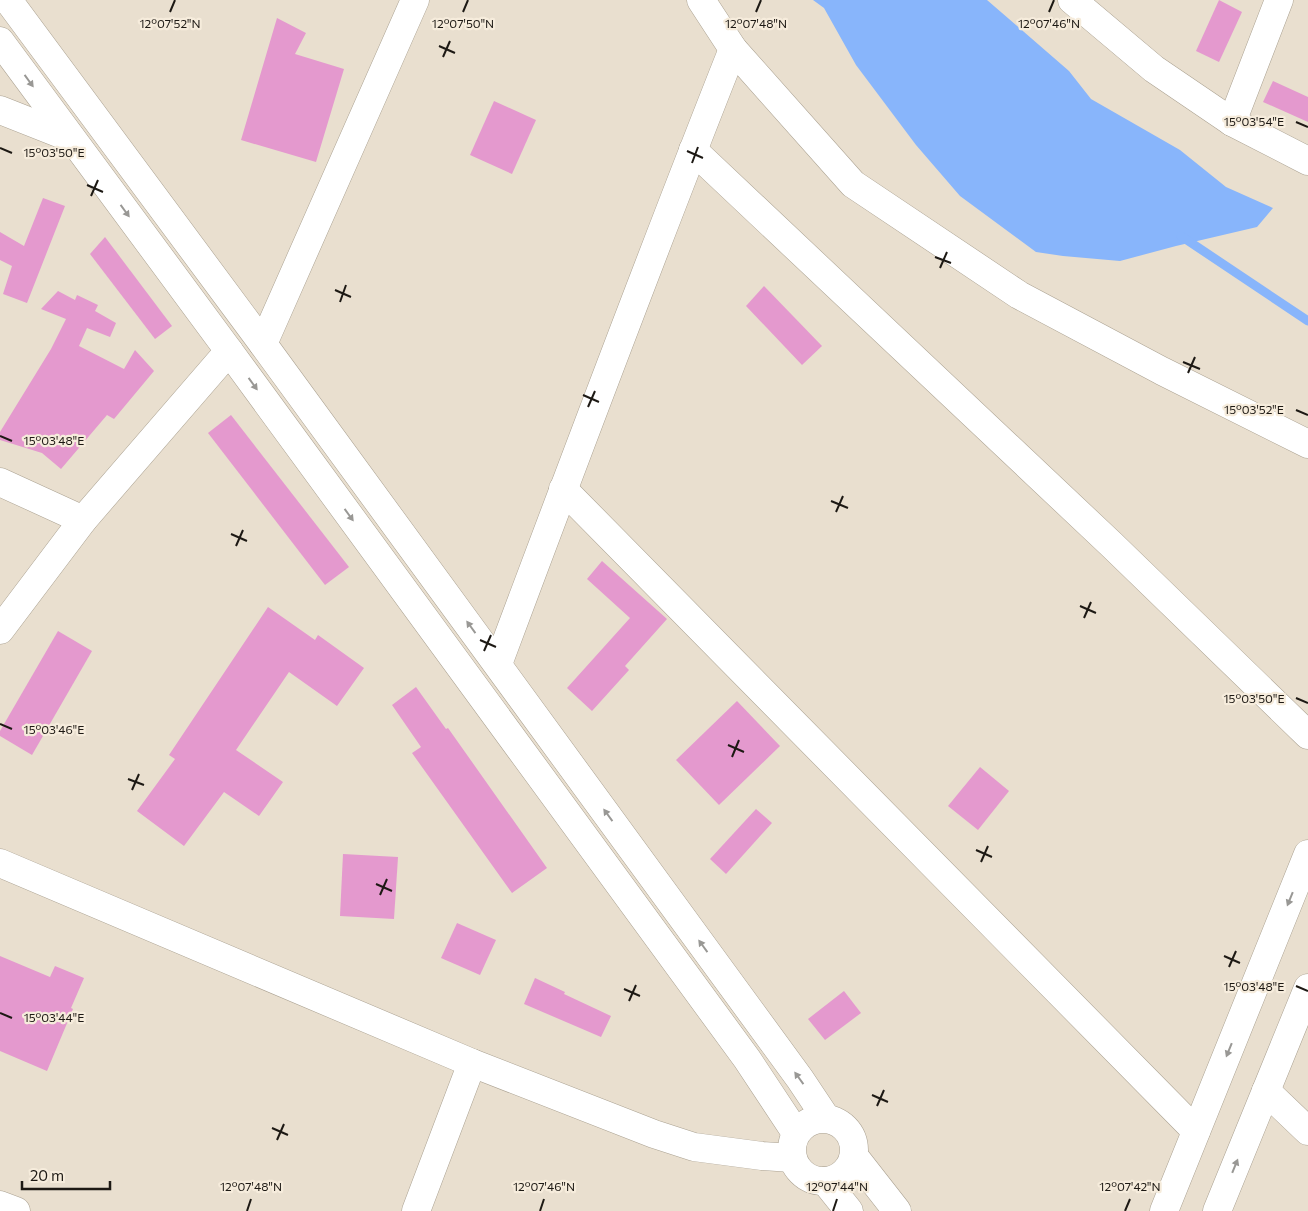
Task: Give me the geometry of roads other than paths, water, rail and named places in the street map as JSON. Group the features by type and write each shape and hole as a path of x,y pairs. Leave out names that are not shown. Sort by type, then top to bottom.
{"street":[{"path":"8,0 498,664 800,1079 826,1118"},
{"path":"263,344 415,0"},
{"path":"701,0 733,49 853,184 1019,295 1308,444"},
{"path":"1072,0 1154,70 1232,122 1308,161"},
{"path":"1232,122 1279,0"},
{"path":"0,41 746,1059 794,1146 797,1168 805,1176 814,1180 825,1181 838,1178 848,1168 854,1156 855,1147 849,1131 835,1120 826,1118 814,1119 804,1125 794,1146 762,1156 694,1147 654,1134 472,1063 0,863"},
{"path":"498,664 733,49"},
{"path":"0,110 71,138"},
{"path":"693,150 1112,545 1308,735"},
{"path":"0,630 83,520 229,351"},
{"path":"0,482 83,520"},
{"path":"563,490 1196,1131"},
{"path":"1164,1211 1308,854"},
{"path":"1217,1211 1308,988"},
{"path":"416,1211 472,1063"},
{"path":"1266,1091 1308,1131"},
{"path":"854,1156 897,1211"},
{"path":"825,1181 849,1211"},
{"path":"0,1205 16,1211"}],"water":[{"path":"813,0 987,0 1069,71 1091,99 1180,150 1226,187 1273,208 1257,227 1120,261 1036,252 960,196 916,145 856,65 824,8"}],"waterway":[{"path":"1181,236 1308,321"}]}
